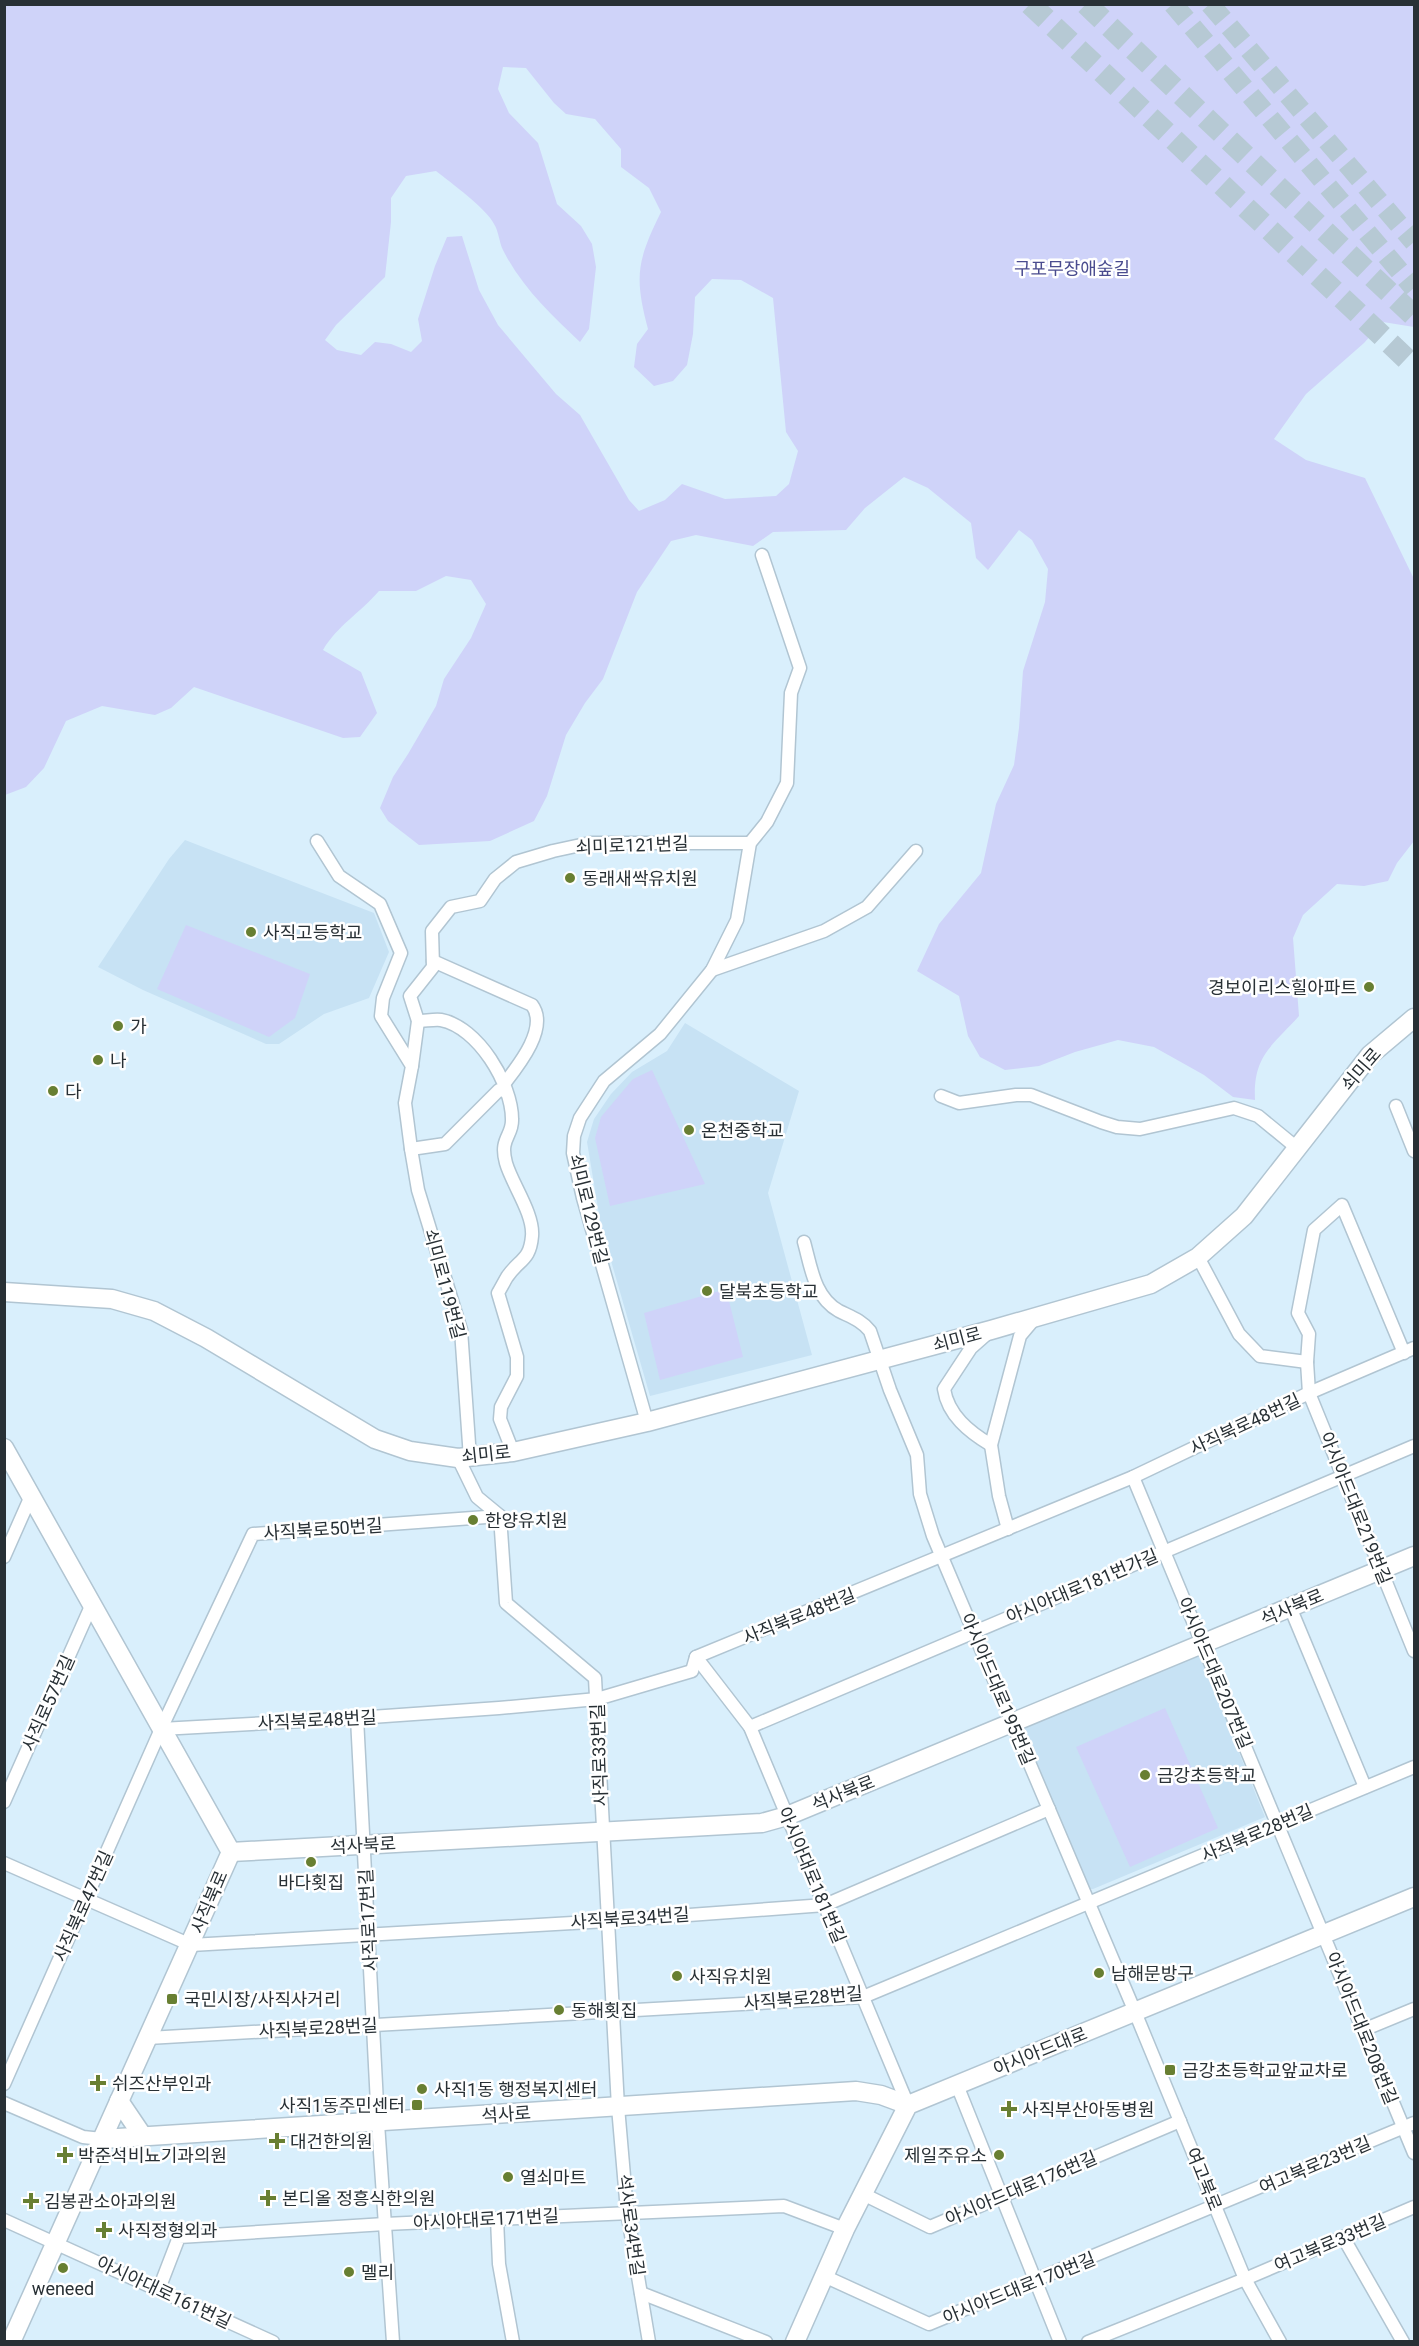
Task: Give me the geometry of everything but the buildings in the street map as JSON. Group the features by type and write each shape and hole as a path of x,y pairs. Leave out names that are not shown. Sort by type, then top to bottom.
{"main road":[{"name":"쇠미로","path":"4,1292 112,1299 154,1311 206,1338 375,1439 410,1451 464,1458 513,1452 647,1422 991,1330 1151,1284 1198,1257 1244,1216 1370,1054 1414,1018"},
{"name":"사직북로","path":"4,1448 231,1852 11,2341"},
{"name":"석사북로","path":"231,1852 762,1823 787,1816 1414,1556"},
{"name":"아시아드대로","path":"908,2105 1414,1897"},
{"name":"석사로","path":"102,2139 856,2091 881,2095 908,2105"},
{"path":"118,2102 142,2135"},
{"path":"795,2342 845,2229 908,2105"}],"street":[{"name":"쇠미로129번길","path":"647,1422 583,1198 573,1153 574,1137 580,1118 604,1081 660,1034 712,970 737,920 750,843 767,822 787,783 791,693 800,668 762,555"},
{"path":"317,841 339,876 380,904 401,953 382,998 381,1016 412,1066"},
{"name":"쇠미로121번길","path":"433,961 432,931 451,907 480,901 495,879 516,862 590,843 750,843"},
{"path":"712,970 824,931 867,907 916,851"},
{"path":"411,1149 445,1144 499,1090 505,1087 530,1050 536,1026 536,1010 532,1005 433,961 433,968 410,996 418,1021 440,1020 462,1030 484,1048 505,1087 513,1120 502,1149 506,1165 528,1215 532,1234 527,1257 508,1276 498,1293 517,1357 516,1376 501,1407 500,1419 513,1452"},
{"name":"쇠미로119번길","path":"418,1021 405,1103 418,1190 461,1330 464,1458"},
{"path":"941,1096 959,1103 1031,1095 1101,1122 1128,1128 1153,1127 1234,1108 1258,1116 1297,1148"},
{"path":"1396,1106 1414,1151"},
{"name":"사직북로48번길","path":"161,1729 357,1718 597,1699 692,1671 696,1657 1133,1477 1309,1394 1409,1351 1342,1205"},
{"name":"아시아드대로219번길","path":"1342,1205 1314,1230 1298,1313 1309,1334 1307,1362 1309,1394 1414,1651"},
{"name":"아시아드대로195번길","path":"804,1242 818,1291 832,1306 864,1323 870,1331 916,1455 920,1494 942,1557 1135,2012"},
{"path":"1198,1257 1239,1334 1260,1356 1307,1362"},
{"path":"1008,1529 999,1496 991,1445 1020,1336 1036,1317"},
{"name":"쇠미로","path":"991,1330 971,1348 944,1389 946,1402 960,1422 975,1436 991,1445"},
{"name":"아시아대로181번가길","path":"750,1727 1414,1446"},
{"path":"464,1458 477,1497 500,1516"},
{"name":"아시아드대로207번길","path":"1133,1477 1324,1935"},
{"path":"4,1557 32,1496"},
{"name":"사직로33번길","path":"500,1516 506,1603 595,1678 618,2107"},
{"name":"사직북로50번길","path":"161,1729 253,1534 500,1516"},
{"name":"사직로57번길","path":"4,1802 92,1604"},
{"path":"1290,1607 1365,1787"},
{"name":"아시아대로181번길","path":"696,1657 750,1727 908,2105"},
{"name":"사직로17번길","path":"357,1718 378,2123 393,2342"},
{"name":"사직북로47번길","path":"4,2084 161,1729"},
{"name":"사직북로28번길","path":"148,2038 863,1996 1414,1767"},
{"name":"사직북로34번길","path":"191,1945 825,1905 1049,1809"},
{"path":"4,1863 191,1945"},
{"name":"아시아드대로208번길","path":"1324,1935 1363,2030 1409,2126 1414,2153"},
{"path":"1363,2030 1414,2008"},
{"name":"여고북로","path":"1135,2012 1245,2279 1280,2342"},
{"path":"957,2085 1060,2342"},
{"path":"4,2103 83,2137 102,2139"},
{"name":"석사로34번길","path":"618,2107 627,2211 649,2342"},
{"name":"아시아드대로176번길","path":"863,2194 930,2227 1180,2121"},
{"name":"여고북로23번길","path":"1215,2207 1409,2126"},
{"name":"아시아대로171번길","path":"159,2289 179,2238 627,2211 784,2206 845,2229"},
{"name":"아시아드대로170번길","path":"824,2276 929,2324 1215,2207"},
{"name":"여고북로33번길","path":"1088,2342 1245,2279 1414,2207"},
{"path":"496,2218 499,2264 513,2342"},
{"name":"아시아대로161번길","path":"4,2220 273,2342"},
{"path":"1343,2237 1403,2342"},
{"path":"641,2293 766,2342"},
{"path":"4,2338 11,2341"}],"shaded area":[{"name":"사직고등학교","path":"185,840 374,913 389,952 369,998 324,1014 279,1044 266,1044 143,990 98,967 169,859"},
{"path":"685,1023 799,1091 768,1193 812,1355 650,1396 601,1226 587,1142 594,1119 611,1094 632,1072 667,1051"},
{"name":"금강초등학교","path":"1198,1651 1265,1817 1093,1889 1088,1889 1023,1733 1026,1728"}],"green space":[{"name":"구포무장애숲길","path":"4,5 1414,5 1414,327 1383,322 1364,343 1306,394 1274,439 1306,460 1365,478 1414,579 1414,841 1397,863 1388,881 1364,886 1337,884 1303,915 1293,938 1299,1016 1272,1045 1261,1062 1255,1085 1255,1100 1233,1097 1204,1075 1154,1047 1118,1040 1075,1052 1039,1066 1005,1070 980,1057 968,1036 959,996 917,971 939,924 981,873 996,804 1014,765 1023,671 1045,602 1048,569 1032,540 1019,530 988,570 976,558 971,523 928,488 904,477 865,508 846,530 773,532 753,546 696,535 671,541 637,592 603,679 566,735 547,796 534,821 490,841 419,845 388,821 380,808 393,777 436,706 444,679 471,638 486,604 471,580 446,576 416,591 379,591 342,626 323,650 361,672 377,713 360,737 343,738 194,687 171,708 155,715 102,706 66,721 44,768 26,787 5,795","holes":["503,67 526,68 554,103 566,114 595,119 621,149 621,167 649,188 661,212 647,244 640,269 641,295 648,329 637,344 634,367 654,386 673,381 687,365 693,334 695,297 712,279 741,280 773,298 786,432 798,451 789,484 776,496 725,499 682,484 665,500 639,511 629,500 580,415 556,394 498,325 479,290 462,236 447,237 418,319 422,341 411,352 391,344 375,342 361,355 337,350 325,340 336,325 385,277 391,222 391,198 406,176 436,171 468,196 490,218 496,227 503,250 519,276 548,311 580,342 589,329 596,267 592,244 581,226 557,204 538,143 509,113 498,89"]},
{"path":"186,925 310,974 295,1018 269,1037 157,989"},
{"path":"652,1070 705,1184 610,1206 595,1138 601,1117 633,1079"},
{"path":"726,1289 743,1357 660,1380 644,1313"},
{"path":"1165,1708 1218,1828 1130,1867 1076,1747"}],"tunnel":[{"path":"1030,4 1414,366"},
{"path":"1086,4 1414,316"},
{"path":"1173,4 1414,288"},
{"path":"1210,4 1414,242"}],"place":[{"name":"동래새싹유치원","path":"570,878"},
{"name":"사직고등학교","path":"251,932"},
{"name":"경보이리스힐아파트","path":"1369,987"},
{"name":"가","path":"118,1026"},
{"name":"나","path":"98,1060"},
{"name":"다","path":"53,1091"},
{"name":"온천중학교","path":"689,1130"},
{"name":"달북초등학교","path":"707,1291"},
{"name":"한양유치원","path":"473,1520"},
{"name":"금강초등학교","path":"1145,1775"},
{"name":"바다횟집","path":"311,1862"},
{"name":"남해문방구","path":"1099,1973"},
{"name":"사직유치원","path":"677,1976"},
{"name":"국민시장/사직사거리","path":"172,1999"},
{"name":"동해횟집","path":"559,2010"},
{"name":"금강초등학교앞교차로","path":"1170,2070"},
{"name":"쉬즈산부인과","path":"98,2083"},
{"name":"사직1동 행정복지센터","path":"422,2089"},
{"name":"사직1동주민센터","path":"417,2105"},
{"name":"사직부산아동병원","path":"1009,2109"},
{"name":"대건한의원","path":"277,2141"},
{"name":"박준석비뇨기과의원","path":"65,2155"},
{"name":"제일주유소","path":"999,2155"},
{"name":"열쇠마트","path":"508,2177"},
{"name":"본디올 정흥식한의원","path":"268,2198"},
{"name":"김봉관소아과의원","path":"31,2201"},
{"name":"사직정형외과","path":"104,2230"},
{"name":"weneed","path":"63,2268"},
{"name":"멜리","path":"349,2272"}]}
